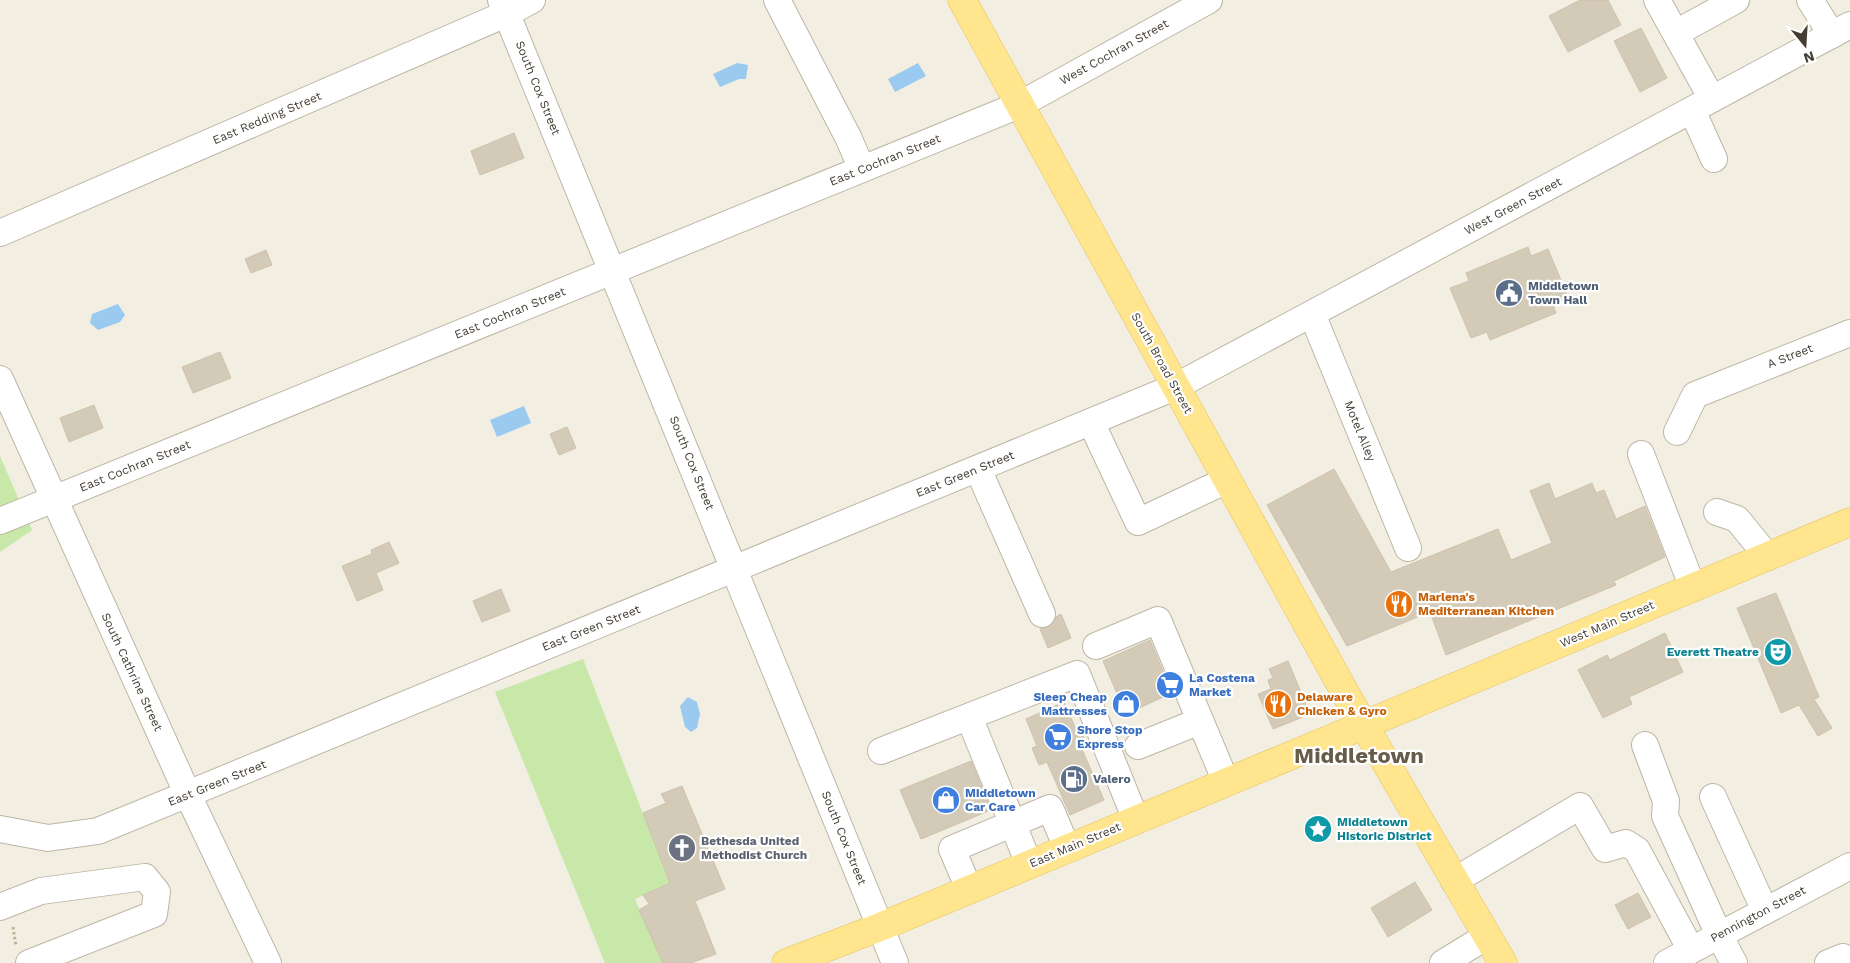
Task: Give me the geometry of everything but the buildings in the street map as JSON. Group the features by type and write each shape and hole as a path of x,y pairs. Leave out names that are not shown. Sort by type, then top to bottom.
{"main road":[{"name":"South Broad Street","path":"962,0 1364,725 1503,963"},
{"name":"West Main Street","path":"1364,725 1850,522"},
{"name":"East Main Street","path":"786,963 880,927 1364,725"}],"street":[{"name":"East Redding Street","path":"0,233 504,7 532,0"},
{"path":"777,0 848,137 862,169"},
{"name":"West Cochran Street","path":"1019,104 1209,0"},
{"path":"1657,0 1676,33 1702,105 1714,159"},
{"path":"1676,33 1736,0"},
{"path":"1810,0 1841,30"},
{"name":"South Cox Street","path":"504,7 736,568 896,963"},
{"name":"West Green Street","path":"1176,387 1841,30"},
{"name":"East Cochran Street","path":"0,521 1019,104"},
{"name":"Motel Alley","path":"1312,314 1408,548"},
{"name":"A Street","path":"1677,432 1695,395 1850,333"},
{"name":"South Cathrine Street","path":"0,380 188,795 268,963"},
{"name":"East Green Street","path":"0,829 48,838 98,831 1176,387"},
{"path":"1091,422 1138,522 1227,480"},
{"path":"1641,454 1693,588"},
{"path":"978,469 1042,614"},
{"path":"1717,512 1737,519 1768,557"},
{"path":"1096,646 1158,620 1226,782"},
{"path":"881,751 1076,674 1136,820"},
{"path":"969,716 1029,864"},
{"path":"1138,746 1200,721"},
{"path":"1645,745 1666,801 1665,816 1719,935 1734,963"},
{"path":"1713,797 1765,911"},
{"path":"1454,881 1580,806 1605,850 1626,843 1637,850 1691,950"},
{"path":"969,889 952,849 1050,808 1067,848"},
{"name":"Pennington Street","path":"1667,963 1850,866"},
{"path":"0,906 42,891 145,878 157,892 154,914 29,963"},
{"path":"1443,963 1487,936"}],"green space":[{"path":"0,456 32,530 0,552"},
{"path":"583,659 670,883 635,899 663,963 605,963 495,692"}],"water":[{"path":"737,63 748,65 746,79 739,79 720,87 713,74"},
{"path":"918,63 926,76 895,92 888,79"},
{"path":"118,304 125,315 120,322 98,330 90,323 92,314"},
{"path":"524,406 531,423 497,437 490,420"},
{"path":"688,697 697,702 700,714 697,728 691,732 685,727 680,706"}],"place":[{"name":"Middletown Town Hall","path":"1509,293"},
{"name":"Marlena's Mediterranean Kitchen","path":"1399,604"},
{"name":"Everett Theatre","path":"1778,652"},
{"name":"La Costena Market","path":"1170,685"},
{"name":"Sleep Cheap Mattresses","path":"1126,704"},
{"name":"Delaware Chicken & Gyro","path":"1278,704"},
{"name":"Shore Stop Express","path":"1058,737"},
{"name":"Valero","path":"1074,779"},
{"name":"Middletown Car Care","path":"946,800"},
{"name":"Middletown Historic District","path":"1318,829"},
{"name":"Bethesda United Methodist Church","path":"682,848"}],"district":[{"name":"Middletown","path":"1359,755"}]}
